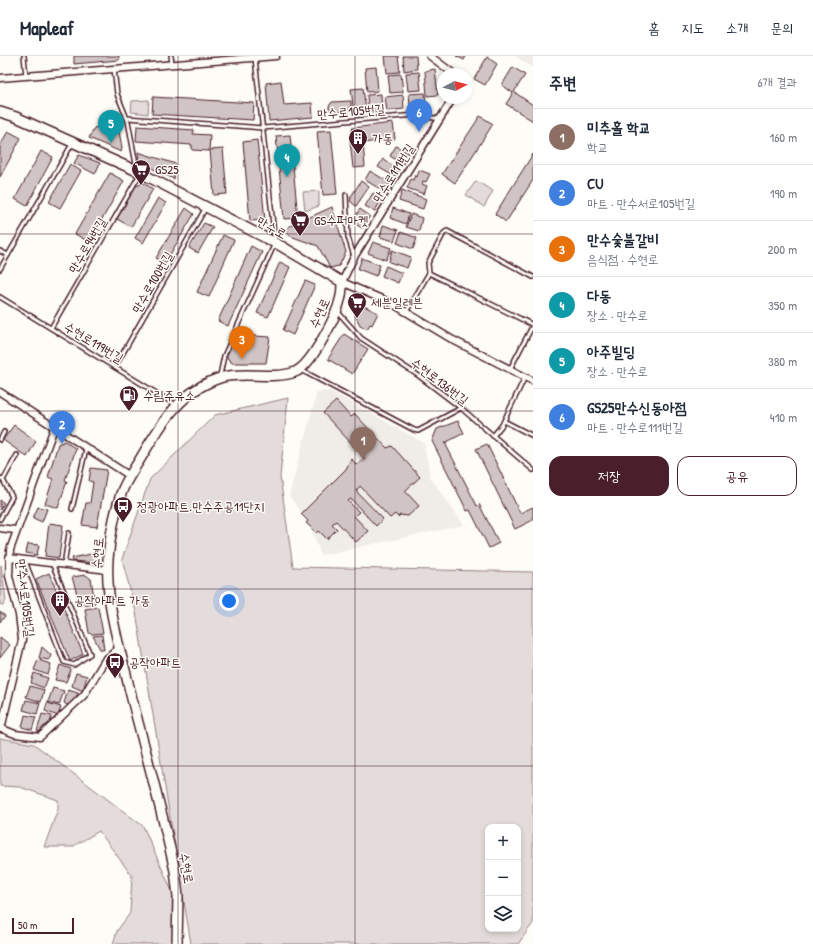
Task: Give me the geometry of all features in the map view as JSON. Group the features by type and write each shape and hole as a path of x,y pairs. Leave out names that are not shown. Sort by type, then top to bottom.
{"street":[{"path":"0,78 276,56"},
{"path":"430,56 446,68"},
{"name":"만수로111번길","path":"342,282 354,257 449,104"},
{"name":"만수로","path":"1,114 16,116 73,143 139,171 275,243 342,282 406,312 453,340 533,381"},
{"name":"수현로","path":"177,944 178,896 174,871 119,648 111,608 108,570 116,514 121,493 160,425 176,406 194,390 220,378 246,374 286,374 300,369 307,364 314,354 340,301 342,282"},
{"path":"0,392 86,449 130,476"},
{"name":"만수서로105번길","path":"0,728 22,640 19,615 9,576 9,558 16,530 54,428"},
{"path":"0,528 16,530"},
{"path":"9,558 108,570"},
{"path":"0,728 15,734 40,737 84,695 105,660 119,648"}],"lane":[{"path":"24,56 26,76"},
{"path":"171,56 172,64"},
{"path":"220,378 224,356 275,243 255,58"},
{"path":"114,69 117,94 127,118 139,171"},
{"name":"만수로105번길","path":"127,118 263,128 416,115 440,118"},
{"path":"0,269 73,143"},
{"name":"만수로94번길","path":"51,328 139,171"},
{"path":"346,195 348,237 354,257"},
{"name":"만수로100번길","path":"115,367 206,207"},
{"path":"406,312 429,273 428,263 444,233 447,231 533,277"},
{"path":"0,251 8,255"},
{"path":"429,273 533,327 510,369"},
{"name":"수현로119번길","path":"0,297 176,406"},
{"name":"수현로136번길","path":"336,310 361,338 419,376 461,408 533,470"},
{"path":"300,369 418,431 461,408"},
{"path":"493,436 504,421 525,377"},
{"path":"504,421 533,436"},
{"path":"0,440 4,432"},
{"path":"72,509 86,449"},
{"path":"0,519 12,497 2,479 17,455"},
{"path":"64,565 69,534"},
{"path":"25,560 64,662 74,665 90,654 52,563"}],"shaded area":[{"path":"515,56 533,56 533,68"},
{"path":"149,100 148,114 131,112 132,101"},
{"path":"476,181 493,191 484,207 466,195"},
{"path":"319,191 319,206 305,211 303,192"},
{"path":"331,391 424,443 430,477 464,525 321,555 309,522 289,496 317,392"},
{"path":"288,398 280,477 293,567 533,572 533,923 518,944 191,944 136,612 122,559 150,479 215,415"},
{"path":"1,565 6,600 3,606 0,604"},
{"path":"0,738 34,744 143,826 179,907 175,944 113,944 117,931 130,913 132,876 99,831 72,847 44,847 58,809 58,800 20,787 0,786"}],"building":[{"path":"74,56 119,56 119,60 74,64"},
{"path":"385,56 398,56 400,72 387,73"},
{"path":"403,56 416,56 417,69 404,71"},
{"path":"456,56 466,56 464,60"},
{"path":"487,57 497,64 485,85 474,79"},
{"path":"376,67 378,91 367,92 365,68"},
{"path":"513,67 525,75 514,92 533,105 533,121 506,104 513,93 502,85"},
{"path":"435,69 437,95 427,96 425,71"},
{"path":"419,72 421,90 408,91 406,73"},
{"path":"401,74 403,92 390,93 388,75"},
{"path":"281,81 284,105 312,103 313,117 269,121 266,83"},
{"path":"363,88 366,111 354,113 351,89"},
{"path":"425,93 426,104 410,105 409,94"},
{"path":"381,94 382,112 368,113 367,95"},
{"path":"403,95 404,109 387,111 385,97"},
{"path":"153,97 254,103 253,120 152,114"},
{"path":"351,101 351,111 329,112 329,106 332,102"},
{"path":"480,116 493,124 455,183 442,174"},
{"name":"가동","path":"393,123 395,139 363,143 365,167 353,168 350,141 353,140 352,128"},
{"path":"105,124 119,131 122,148 121,152 89,138 94,128"},
{"path":"137,126 194,130 193,134 210,135 209,151 192,150 192,145 136,141"},
{"path":"331,130 337,194 323,195 317,131"},
{"path":"8,131 21,138 0,177 0,146"},
{"path":"290,135 298,218 284,219 276,136"},
{"path":"257,140 265,220 250,221 243,142"},
{"path":"396,146 409,153 403,164 390,156"},
{"path":"223,149 227,194 214,195 210,150"},
{"path":"41,151 53,157 27,206 15,199"},
{"path":"138,152 176,164 174,179 139,162"},
{"path":"533,154 533,180 506,222 495,214"},
{"path":"79,155 100,163 95,174 74,163"},
{"path":"383,159 399,170 395,177 378,167"},
{"path":"70,164 81,171 60,208 49,202"},
{"path":"419,170 430,174 426,182 423,181 422,184 427,186 424,194 407,188 411,179 413,180 415,175 417,177"},
{"path":"370,171 390,183 385,192 365,180"},
{"path":"110,173 124,181 89,242 75,234"},
{"path":"361,181 369,187 356,206 350,201 350,198"},
{"path":"144,183 153,189 131,227 117,219 136,186"},
{"path":"402,190 426,199 423,209 399,201"},
{"path":"373,193 382,198 375,211 365,206"},
{"path":"158,198 166,203 143,243 135,238"},
{"path":"332,207 346,252 339,266 330,268 318,246 290,236 287,231 288,227"},
{"path":"186,208 194,214 165,263 156,258"},
{"path":"393,208 409,214 406,224 390,218"},
{"path":"360,209 370,216 362,228 352,222"},
{"path":"411,214 422,218 419,231 406,227"},
{"path":"204,223 213,227 198,253 189,248"},
{"path":"383,225 398,230 394,241 380,237"},
{"path":"401,232 417,238 413,249 397,243"},
{"path":"223,235 234,240 209,297 197,292"},
{"path":"373,242 391,248 386,260 368,253"},
{"path":"251,246 262,252 228,326 218,321"},
{"path":"392,250 411,257 407,268 389,262"},
{"path":"362,258 380,265 376,276 358,269"},
{"path":"280,262 290,267 268,317 257,313"},
{"path":"386,266 402,273 398,283 382,276"},
{"path":"305,281 315,285 293,335 283,330"},
{"path":"360,304 378,313 372,325 370,324 367,329 360,325 355,315"},
{"path":"344,334 368,349 352,374 328,359"},
{"path":"239,335 270,337 266,363 232,363 228,359 226,354"},
{"path":"336,401 351,417 355,414 387,448 392,446 420,477 405,491 419,506 408,516 400,515 398,517 395,514 390,518 360,486 356,491 383,519 376,526 351,499 348,501 359,512 354,516 368,531 356,542 336,521 332,524 337,529 327,539 319,531 317,533 306,523 308,521 301,514 346,469 351,459 357,465 365,458 323,413"},
{"path":"458,421 464,433 445,443 477,506 479,504 499,543 489,548 470,510 467,511 432,441 437,429"},
{"path":"14,425 36,441 27,457 3,440"},
{"path":"65,441 76,449 65,480 67,481 58,508 45,504 53,479 48,477 58,444"},
{"path":"487,444 520,513 533,507 533,520 515,529 476,449"},
{"path":"91,468 107,470 97,527 82,525 86,503 90,503 93,482 89,481"},
{"path":"0,500 4,503 0,510"},
{"path":"38,507 47,509 42,522 33,518"},
{"path":"49,523 63,525 59,558 45,556"},
{"path":"28,544 39,545 37,555 26,553"},
{"path":"96,553 96,563 73,561 72,558"},
{"name":"공작아파트 가동","path":"49,573 83,654 70,661 36,579"},
{"path":"86,575 91,579 95,603 80,605 72,577"},
{"path":"98,607 103,633 92,634 89,633 85,609"},
{"path":"0,612 5,616 0,622"},
{"path":"102,635 104,650 100,649 93,636"},
{"path":"0,637 10,645 0,658"},
{"path":"42,647 51,655 49,660 39,658"},
{"path":"38,660 51,664 48,675 34,670"},
{"path":"60,665 71,669 66,682 55,680"},
{"path":"34,673 48,678 44,688 31,683"},
{"path":"76,673 87,676 83,691 72,686"},
{"path":"30,686 44,690 41,702 26,697"},
{"path":"53,688 64,691 59,705 48,702"},
{"path":"68,690 78,693 74,701 69,706 64,703"},
{"path":"26,700 40,703 37,714 23,710"},
{"path":"47,703 61,707 58,716 45,711"},
{"path":"42,714 52,716 49,725 44,726 39,732 37,731"},
{"path":"25,715 36,717 32,730 22,727"}],"place":[{"name":"GS25만수신동아점","path":"419,132"},
{"name":"아주빌딩","path":"111,143"},
{"name":"가동","path":"358,155"},
{"name":"다동","path":"287,177"},
{"name":"GS25","path":"141,186"},
{"name":"GS수퍼마켓","path":"300,237"},
{"name":"세븐일레븐","path":"357,319"},
{"name":"만수숯불갈비","path":"242,359"},
{"name":"수림주유소","path":"129,412"},
{"name":"CU","path":"62,444"},
{"name":"미추홀 학교","path":"363,460"},
{"name":"정광아파트.만수주공11단지","path":"123,523"},
{"name":"공작아파트 가동","path":"60,617"},
{"name":"공작아파트","path":"115,679"}]}
